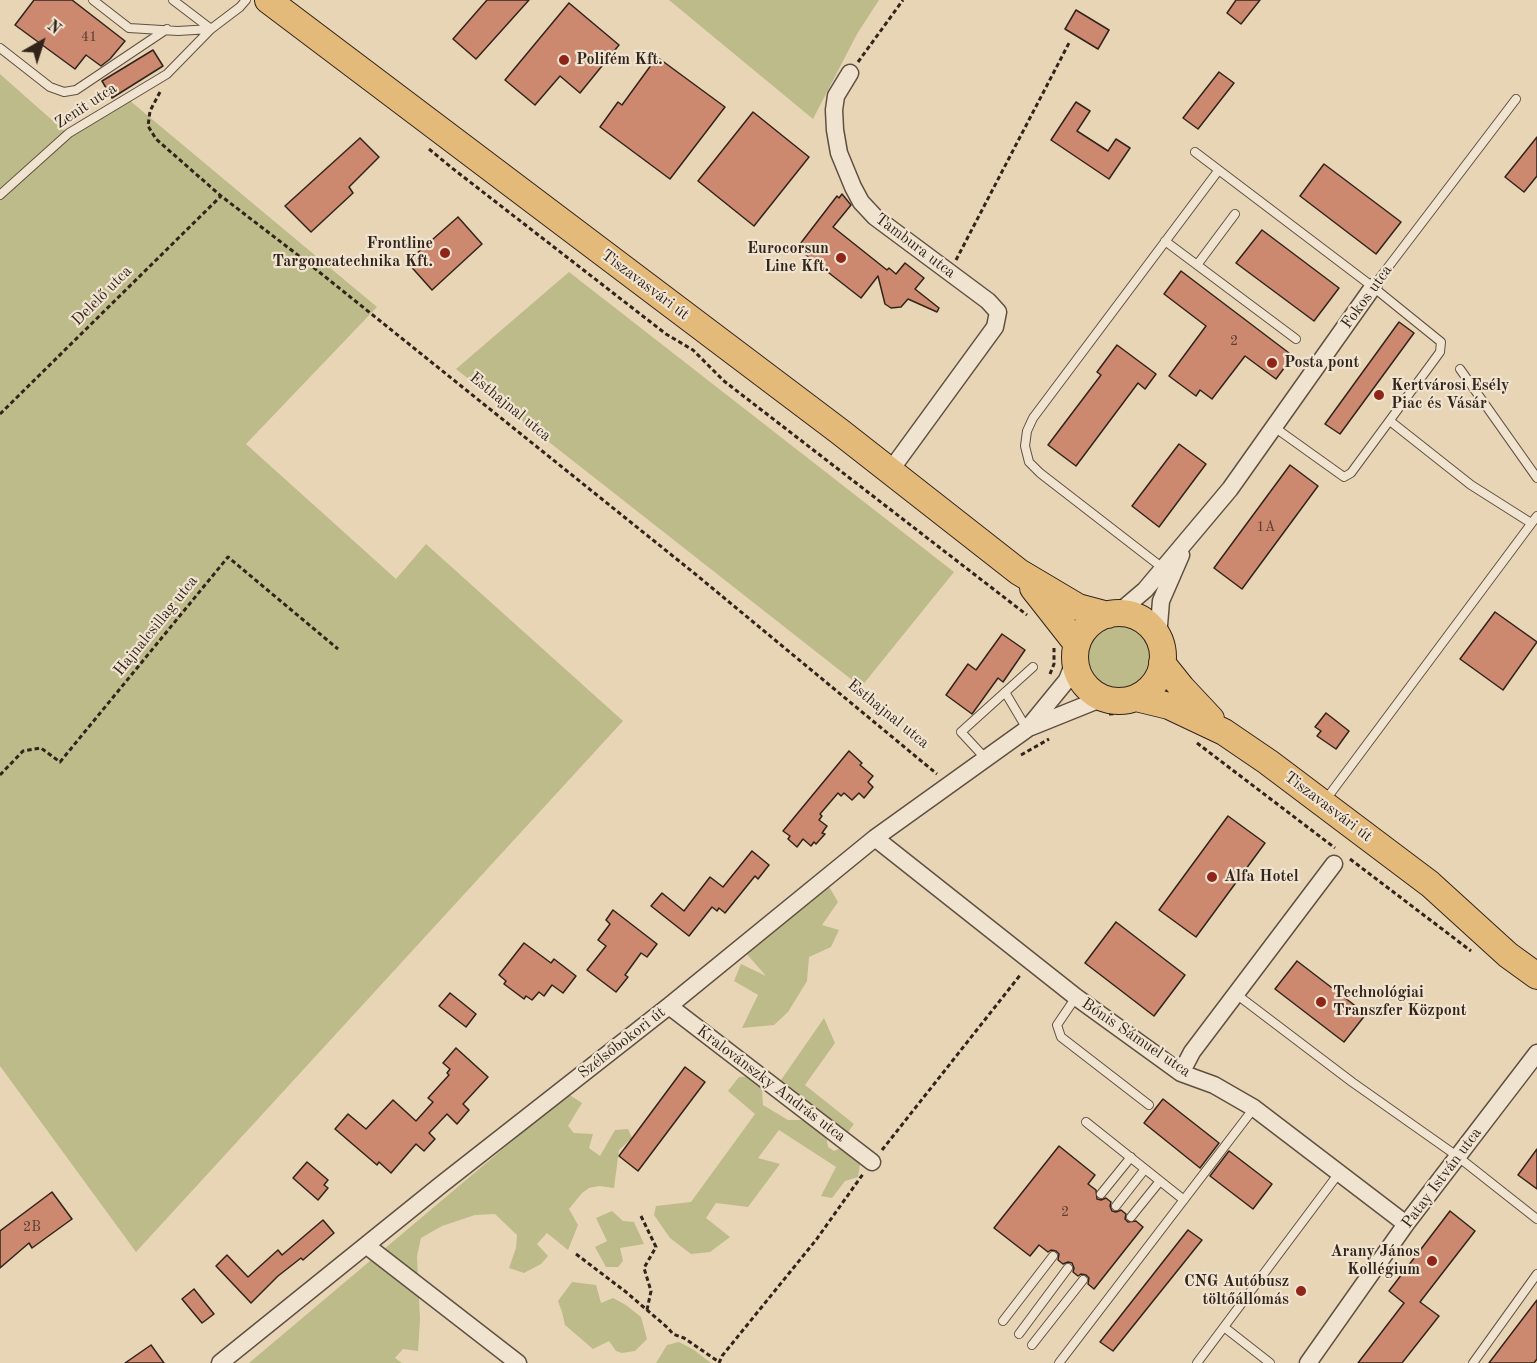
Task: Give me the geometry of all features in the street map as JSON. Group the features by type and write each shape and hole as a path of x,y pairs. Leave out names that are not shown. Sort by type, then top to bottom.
{"main road":[{"name":"Tiszavasvári út","path":"268,0 890,471 1019,572"},
{"path":"1019,572 1078,607 1130,615 1151,627 1161,645 1162,663 1156,680 1130,705"},
{"path":"1019,572 1065,653 1102,706 1113,701 1125,701 1130,705 1169,706 1224,732"},
{"path":"1065,653 1092,622 1113,614"},
{"path":"1162,663 1182,688 1224,732"},
{"name":"Tiszavasvári út","path":"1224,732 1323,802 1430,884 1508,955 1537,976"},
{"name":"Tiszavasvári út","path":"1430,884 1472,909 1537,955"}],"street":[{"name":"Tambura utca","path":"850,73 836,96 834,110 839,153 861,202 875,217 988,301 998,312 995,327 890,471"},
{"name":"Fokos utca","path":"1113,614 1130,605 1163,575 1187,541 1230,489 1373,287"},
{"path":"1158,637 1163,575"},
{"path":"1027,729 1067,680 1065,653"},
{"path":"1027,729 1102,706"},
{"name":"Szélsőbokori út","path":"220,1363 442,1184 669,1006 875,838 987,760 1027,729"},
{"name":"Bónis Sámuel utca","path":"875,838 1030,963 1076,997 1182,1073 1214,1084 1254,1108 1406,1224"},
{"path":"1182,1073 1192,1052 1338,856"},
{"name":"Kralovánszky András utca","path":"669,1006 872,1162"},
{"name":"Patay István utca","path":"1308,1363 1406,1224 1537,1053"},
{"path":"367,1246 518,1363"}],"lane":[{"path":"93,0 129,28 178,31 211,29"},
{"path":"173,0 211,29"},
{"path":"167,74 211,29 246,0"},
{"path":"0,48 50,87 64,92 76,90 167,29"},
{"name":"Zenit utca","path":"0,195 69,133 167,74"},
{"name":"Fokos utca","path":"1373,287 1516,99"},
{"path":"1196,152 1441,342 1440,352 1390,421 1350,473 1344,477 1274,427"},
{"path":"1163,575 1040,473 1029,462 1025,446 1027,432 1033,418 1218,171"},
{"path":"1197,265 1235,214"},
{"path":"1165,241 1296,339"},
{"path":"1460,369 1537,478"},
{"path":"1390,421 1470,485 1531,523"},
{"path":"1323,802 1537,516"},
{"path":"987,760 960,732 1033,667"},
{"path":"1005,692 1027,729"},
{"path":"1236,994 1352,1082 1457,1156 1537,1219"},
{"path":"1076,997 1057,1025 1061,1037 1149,1105"},
{"path":"1059,1363 1254,1108"},
{"path":"1086,1122 1184,1200"},
{"path":"1101,1194 1131,1157"},
{"path":"1116,1206 1145,1169"},
{"path":"1197,1363 1339,1173"},
{"path":"1131,1217 1160,1181"},
{"path":"1003,1321 1053,1256"},
{"path":"1019,1334 1068,1268"},
{"path":"1473,1363 1537,1274"},
{"path":"1032,1345 1083,1280"},
{"path":"1224,1327 1270,1363"}],"path":[{"path":"850,73 903,0"},
{"path":"950,272 1069,43"},
{"name":"Esthajnal utca","path":"167,74 150,111 148,126 156,139 221,196 694,573 950,784"},
{"path":"428,147 666,334 693,350 724,381 1032,619"},
{"name":"Delelő utca","path":"0,414 221,196"},
{"name":"Hajnalcsillag utca","path":"0,775 23,751 41,748 60,762 228,557 338,649"},
{"path":"1102,706 1130,705"},
{"path":"1194,741 1338,856 1477,956"},
{"path":"576,1254 647,1310 672,1334 684,1338 719,1363 722,1356 816,1240 872,1162 1030,963"},
{"path":"641,1216 656,1247 644,1268 651,1291 647,1310"}],"shaded area":[{"path":"669,0 879,0 857,34 813,119"},
{"path":"0,74 70,136 129,100 377,307 246,444 396,579 426,544 623,721 136,1252 0,1066"},
{"path":"569,272 954,572 861,687 456,369"},
{"path":"1119,622 1132,625 1144,632 1151,644 1154,657 1151,670 1144,682 1132,689 1119,692 1106,689 1094,682 1087,670 1084,657 1087,644 1094,632 1106,625"},
{"path":"828,885 838,902 822,925 839,930 831,947 809,957 807,981 788,1012 774,1025 742,1028 758,995 734,981 741,964 766,976 745,952"},
{"path":"824,1018 835,1043 805,1085 854,1124 846,1135 779,1083"},
{"path":"761,1076 763,1105 788,1120 811,1120 825,1130 828,1147 834,1151 850,1144 862,1153 858,1177 845,1181 832,1198 821,1196 836,1167 779,1130 758,1158 780,1164 748,1207 716,1203 706,1218 730,1237 710,1252 691,1254 670,1238 654,1215 656,1206 691,1202 755,1114 728,1091 739,1077"},
{"path":"568,1094 582,1103 568,1126 574,1133 593,1134 589,1148 600,1156 615,1130 628,1129 632,1138 619,1150 614,1188 599,1186 589,1188 569,1209 578,1225 568,1250 547,1233 537,1244 548,1256 541,1264 524,1273 509,1268 516,1248 517,1235 495,1214 475,1215 442,1226 421,1238 417,1256 420,1320 418,1351 403,1349 395,1358 402,1363 249,1363"},
{"path":"612,1211 623,1221 634,1222 644,1244 620,1248 623,1261 618,1267 606,1267 595,1247 607,1241 596,1218"},
{"path":"572,1282 596,1285 601,1303 613,1298 626,1305 641,1317 647,1339 635,1351 622,1353 616,1351 609,1341 593,1349 565,1325 558,1301"},
{"path":"679,1342 711,1363 656,1363 667,1345"}],"building":[{"path":"34,0 72,0 125,41 101,66 86,55 75,69 15,25"},
{"path":"487,0 529,0 476,59 453,39"},
{"path":"1236,0 1260,0 1241,24 1227,13"},
{"name":"Polifém Kft.","path":"569,3 619,45 580,93 560,76 535,105 505,80"},
{"path":"1076,10 1109,30 1098,49 1065,29"},
{"path":"153,50 163,66 112,98 102,81"},
{"path":"657,57 725,107 670,179 600,127 618,102 622,105"},
{"path":"1219,72 1234,83 1198,129 1183,118"},
{"path":"1076,102 1090,111 1077,131 1108,151 1116,139 1130,148 1109,179 1051,140"},
{"path":"753,112 809,157 754,226 698,181"},
{"path":"1537,137 1537,176 1524,192 1505,177"},
{"path":"360,138 379,157 349,187 353,193 311,232 285,206"},
{"path":"1324,164 1401,222 1376,254 1300,196"},
{"name":"Eurocorsun Line Kft.","path":"842,194 851,205 833,227 887,270 889,268 896,274 905,263 924,278 915,289 939,308 937,312 908,299 901,307 891,308 885,304 878,276 861,298 797,248 837,196 839,198"},
{"name":"Frontline Targoncatechnika Kft.","path":"458,217 482,244 432,290 407,262"},
{"path":"1262,230 1339,288 1314,321 1236,263"},
{"path":"1181,271 1293,356 1276,379 1245,356 1212,399 1200,390 1196,396 1169,376 1206,326 1164,294"},
{"path":"1399,322 1414,333 1340,434 1325,424"},
{"path":"1117,345 1156,374 1145,389 1138,383 1076,466 1048,445 1101,375 1097,372"},
{"path":"1179,444 1206,464 1159,527 1132,506"},
{"path":"1290,465 1318,486 1242,589 1214,568"},
{"path":"1495,612 1537,642 1503,690 1460,659"},
{"path":"1002,634 1025,650 1003,682 998,678 972,714 946,695 968,664 976,670"},
{"path":"1326,713 1349,731 1336,749 1317,736 1321,731 1315,727"},
{"path":"849,751 873,776 868,782 873,787 864,798 859,793 852,800 844,793 841,796 838,793 820,814 822,816 819,820 827,826 822,833 825,834 816,844 814,842 811,846 803,839 797,847 788,839 790,836 783,831"},
{"name":"Alfa Hotel","path":"1228,816 1265,843 1196,937 1159,910"},
{"path":"752,851 769,865 758,879 755,876 725,913 719,908 717,911 712,907 689,936 651,906 662,893 684,911 710,877 723,887"},
{"path":"613,910 657,944 647,957 641,953 625,975 628,977 616,992 587,970 606,946 598,940 610,924 606,920"},
{"path":"1116,922 1185,975 1154,1016 1085,963"},
{"path":"524,943 551,963 554,959 576,976 563,993 552,985 544,996 539,992 532,1000 526,996 524,999 504,984 506,981 499,975"},
{"name":"Technológiai Transzfer Központ","path":"1297,961 1366,1014 1344,1042 1275,989"},
{"path":"450,993 476,1014 466,1027 439,1006"},
{"path":"456,1048 488,1077 463,1104 469,1110 457,1124 447,1114 429,1133 435,1139 424,1151 416,1144 391,1173 379,1162 377,1165 335,1129 348,1114 366,1129 393,1100 416,1121 433,1102 428,1098 449,1075 447,1073 450,1069 443,1063"},
{"path":"685,1067 705,1082 638,1171 619,1156"},
{"path":"1163,1099 1219,1143 1200,1168 1144,1123"},
{"path":"1059,1146 1095,1175 1088,1184 1096,1190 1097,1199 1106,1198 1111,1202 1112,1211 1121,1210 1126,1214 1125,1219 1128,1222 1136,1221 1143,1227 1094,1289 1088,1284 1089,1278 1086,1275 1078,1276 1073,1272 1072,1263 1063,1264 1058,1260 1059,1254 1056,1251 1048,1252 1039,1245 1030,1256 994,1228"},
{"path":"1537,1149 1537,1189 1518,1175"},
{"path":"1229,1151 1272,1184 1253,1209 1210,1176"},
{"path":"307,1162 328,1180 324,1185 328,1188 318,1200 293,1178"},
{"path":"52,1192 72,1219 32,1248 29,1243 0,1268 0,1231"},
{"name":"Arany János Kollégium","path":"1450,1211 1475,1231 1420,1302 1439,1316 1402,1363 1358,1363 1404,1303 1389,1291"},
{"path":"323,1220 334,1233 303,1260 301,1258 278,1276 251,1303 216,1266 227,1255 248,1277 278,1250 282,1255"},
{"path":"1188,1230 1202,1240 1113,1351 1100,1342"},
{"path":"194,1289 214,1314 202,1323 182,1299"},
{"path":"1537,1300 1537,1359 1534,1363 1489,1363"},
{"path":"151,1345 164,1363 125,1363"}],"place":[{"name":"Polifém Kft.","path":"564,60"},
{"name":"Frontline Targoncatechnika Kft.","path":"445,253"},
{"name":"Eurocorsun Line Kft.","path":"841,258"},
{"name":"Posta pont","path":"1272,363"},
{"name":"Kertvárosi Esély Piac és Vásár","path":"1379,395"},
{"name":"Alfa Hotel","path":"1212,877"},
{"name":"Technológiai Transzfer Központ","path":"1321,1002"},
{"name":"Arany János Kollégium","path":"1432,1261"},
{"name":"CNG Autóbusz töltőállomás","path":"1301,1291"}]}
